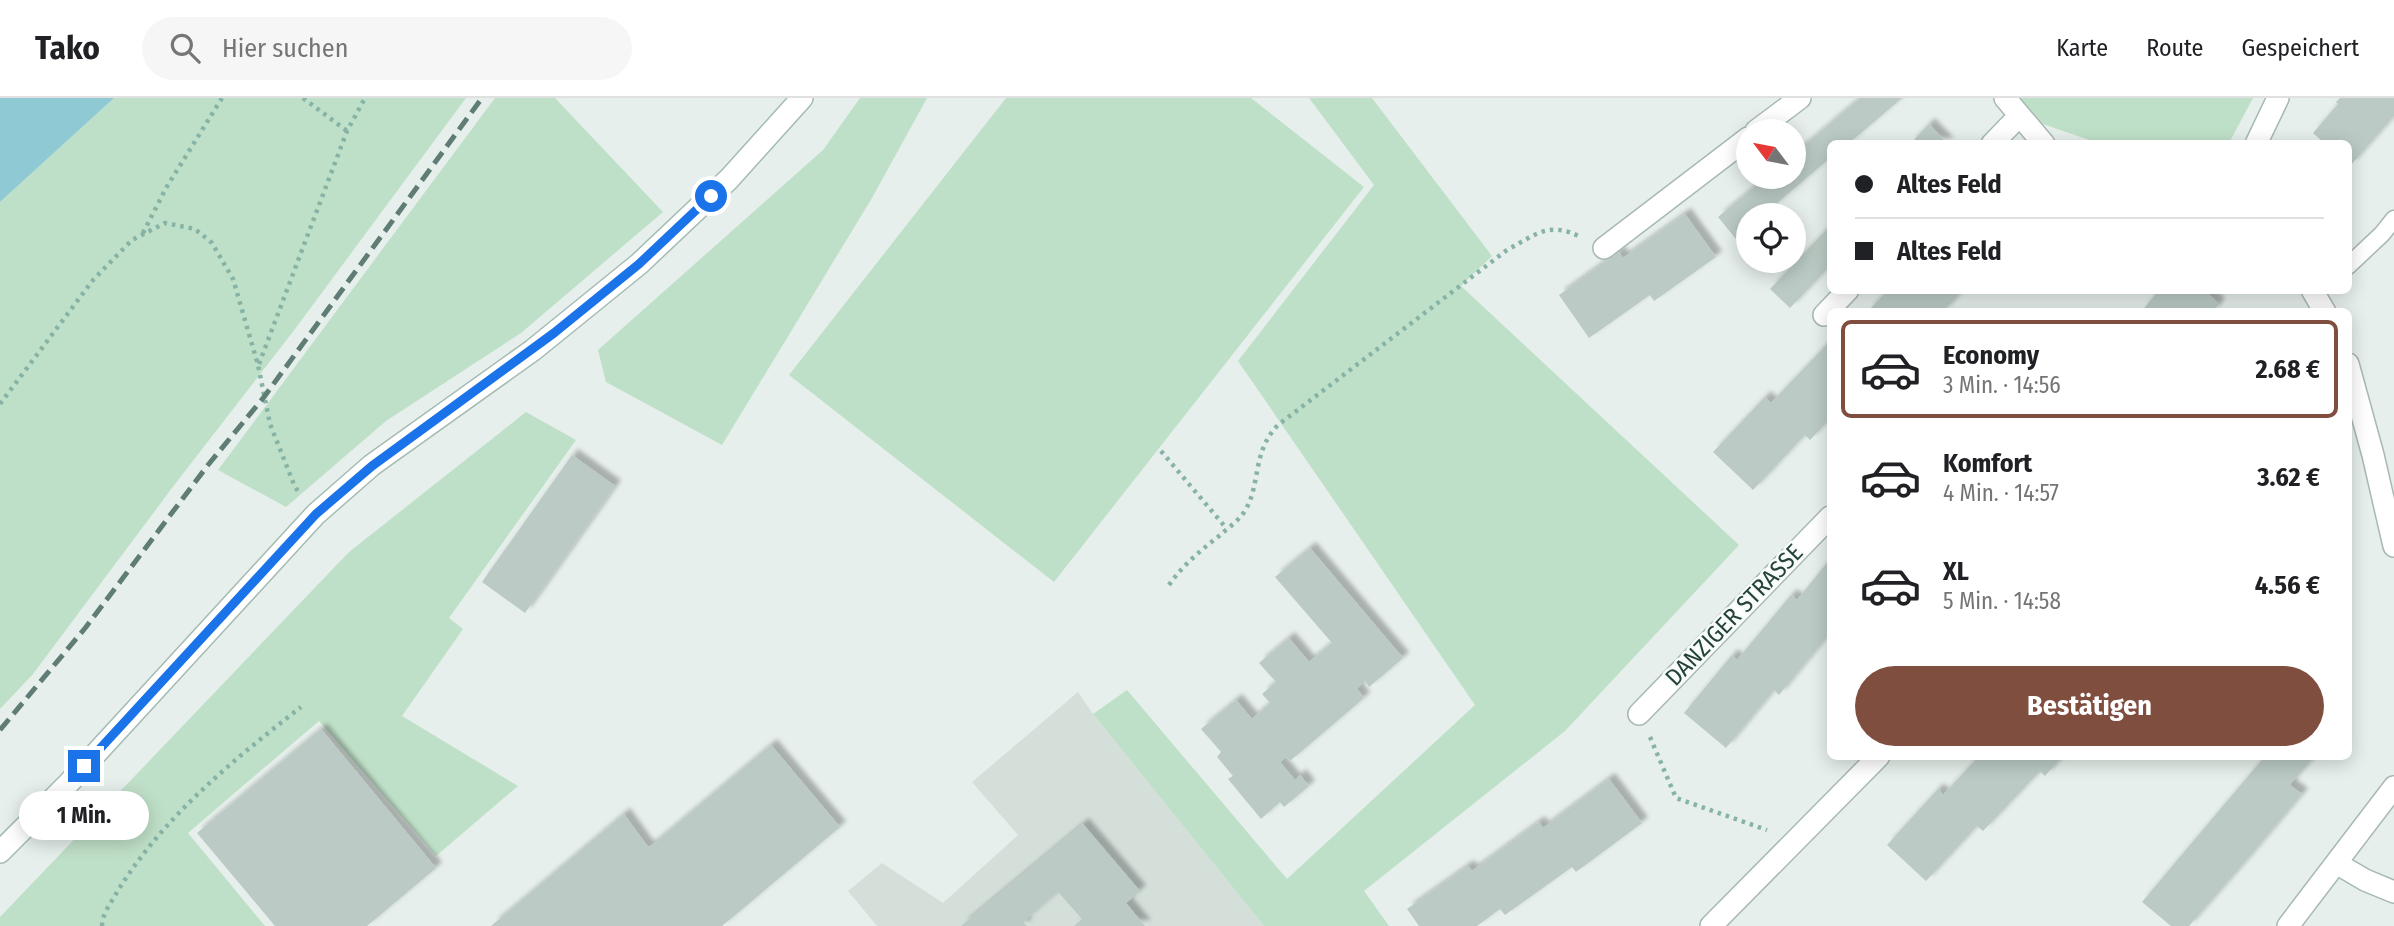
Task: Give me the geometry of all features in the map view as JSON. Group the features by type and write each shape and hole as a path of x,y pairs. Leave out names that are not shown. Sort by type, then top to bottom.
{"street":[{"path":"0,852 76,775 316,514 372,466 533,350 639,264 729,179 802,98"},
{"path":"1772,119 1800,98"},
{"path":"2005,98 2040,140"},
{"path":"2258,140 2278,98"},
{"path":"1996,140 2018,116"},
{"path":"1604,248 1736,147"},
{"path":"1831,308 1844,294"},
{"path":"1824,315 1827,312"},
{"path":"2352,378 2374,455 2394,546"},
{"name":"DANZIGER STRASSE","path":"1639,714 1827,520"},
{"path":"1711,926 1875,760"},
{"path":"2288,926 2394,788"},
{"path":"2336,863 2365,880 2394,892"}],"lane":[{"path":"2352,262 2394,219"}],"path":[{"path":"143,234 166,188 222,98"},
{"path":"303,98 347,131"},
{"path":"258,365 347,131 365,98"},
{"path":"0,404 93,279 132,240 165,223 195,229 212,243 233,279 258,365 270,424 295,487 316,514"},
{"path":"1169,585 1180,569 1227,529 1248,506 1260,455 1265,442 1278,425 1507,250 1547,229 1559,229 1604,248"},
{"path":"1161,451 1227,529"},
{"path":"102,926 106,912 122,885 185,806 237,758 301,707"},
{"path":"1639,714 1676,798 1797,840"}],"shaded area":[{"path":"1078,692 1264,926 877,926 848,891 882,863 943,903 1018,835 972,782"}],"green space":[{"path":"114,98 466,98 295,329 33,674 0,709 0,202"},
{"path":"495,98 555,98 663,212 521,333 386,421 286,507 218,470"},
{"path":"860,98 927,98 872,198 722,445 606,382 598,350 823,150"},
{"path":"1006,98 1251,98 1364,187 1054,582 789,375"},
{"path":"1309,98 1372,98 1492,256 1461,286 1739,545 1565,731 1364,891 1389,926 1264,926 1093,714 1127,690 1287,879 1475,705 1238,361 1374,185"},
{"path":"2019,98 2253,98 2231,140 2089,140 2040,123"},
{"path":"526,412 576,440 449,618 463,629 402,716 518,786 436,856 319,721 188,833 265,926 0,926 0,917 349,552"}],"water":[{"path":"0,98 114,98 0,202"}],"building":[{"path":"1860,98 1902,98 1853,140 1827,140 1827,161 1806,178 1806,144"},
{"path":"2340,98 2394,98 2394,116 2352,164 2352,140 2321,140 2313,133 2338,104 2336,102"},
{"path":"1929,124 1944,140 1914,140"},
{"path":"1752,189 1794,189 1777,203 1736,203 1736,239 1718,217"},
{"path":"1685,214 1716,257 1654,301 1650,295 1589,338 1559,295 1619,252 1623,258"},
{"path":"1827,229 1827,269 1790,308 1770,289 1785,273 1806,273 1806,251"},
{"path":"1884,294 1959,294 1947,308 1871,308"},
{"path":"2156,294 2208,294 2219,304 2216,308 2144,308"},
{"path":"1827,344 1827,422 1810,440 1805,435 1753,490 1713,452 1765,397 1771,403"},
{"path":"572,455 615,486 525,613 482,582"},
{"path":"1310,548 1403,658 1369,687 1365,681 1357,689 1364,698 1290,761 1286,757 1280,762 1295,780 1300,775 1309,786 1284,807 1280,802 1261,819 1228,779 1233,776 1217,757 1221,752 1201,729 1236,700 1252,719 1270,703 1262,694 1276,682 1259,663 1289,638 1309,662 1332,643 1275,577"},
{"path":"1827,563 1827,637 1779,695 1774,690 1726,748 1684,713 1732,655 1737,660 1791,595 1797,600"},
{"path":"321,729 436,868 367,926 275,926 197,833"},
{"path":"771,745 840,827 722,926 491,926 624,814 648,847"},
{"path":"1975,760 2059,760 2045,776 2040,771 1983,831 1977,826 1926,881 1887,845 1938,789 1943,795"},
{"path":"2262,760 2311,760 2291,783 2291,786 2302,794 2189,926 2171,926 2142,902"},
{"path":"1609,779 1642,823 1576,872 1572,867 1505,915 1500,909 1477,926 1419,926 1407,909 1468,866 1472,871 1539,822 1543,828"},
{"path":"1083,824 1140,891 1126,903 1145,926 1074,926 1082,919 1058,892 1023,922 1027,926 961,926"}],"railway":[{"path":"0,730 86,627 208,465 264,397 482,98"}],"route":[{"path":"84,766 226,615 316,514 372,466 533,350 639,264 711,196"}]}
